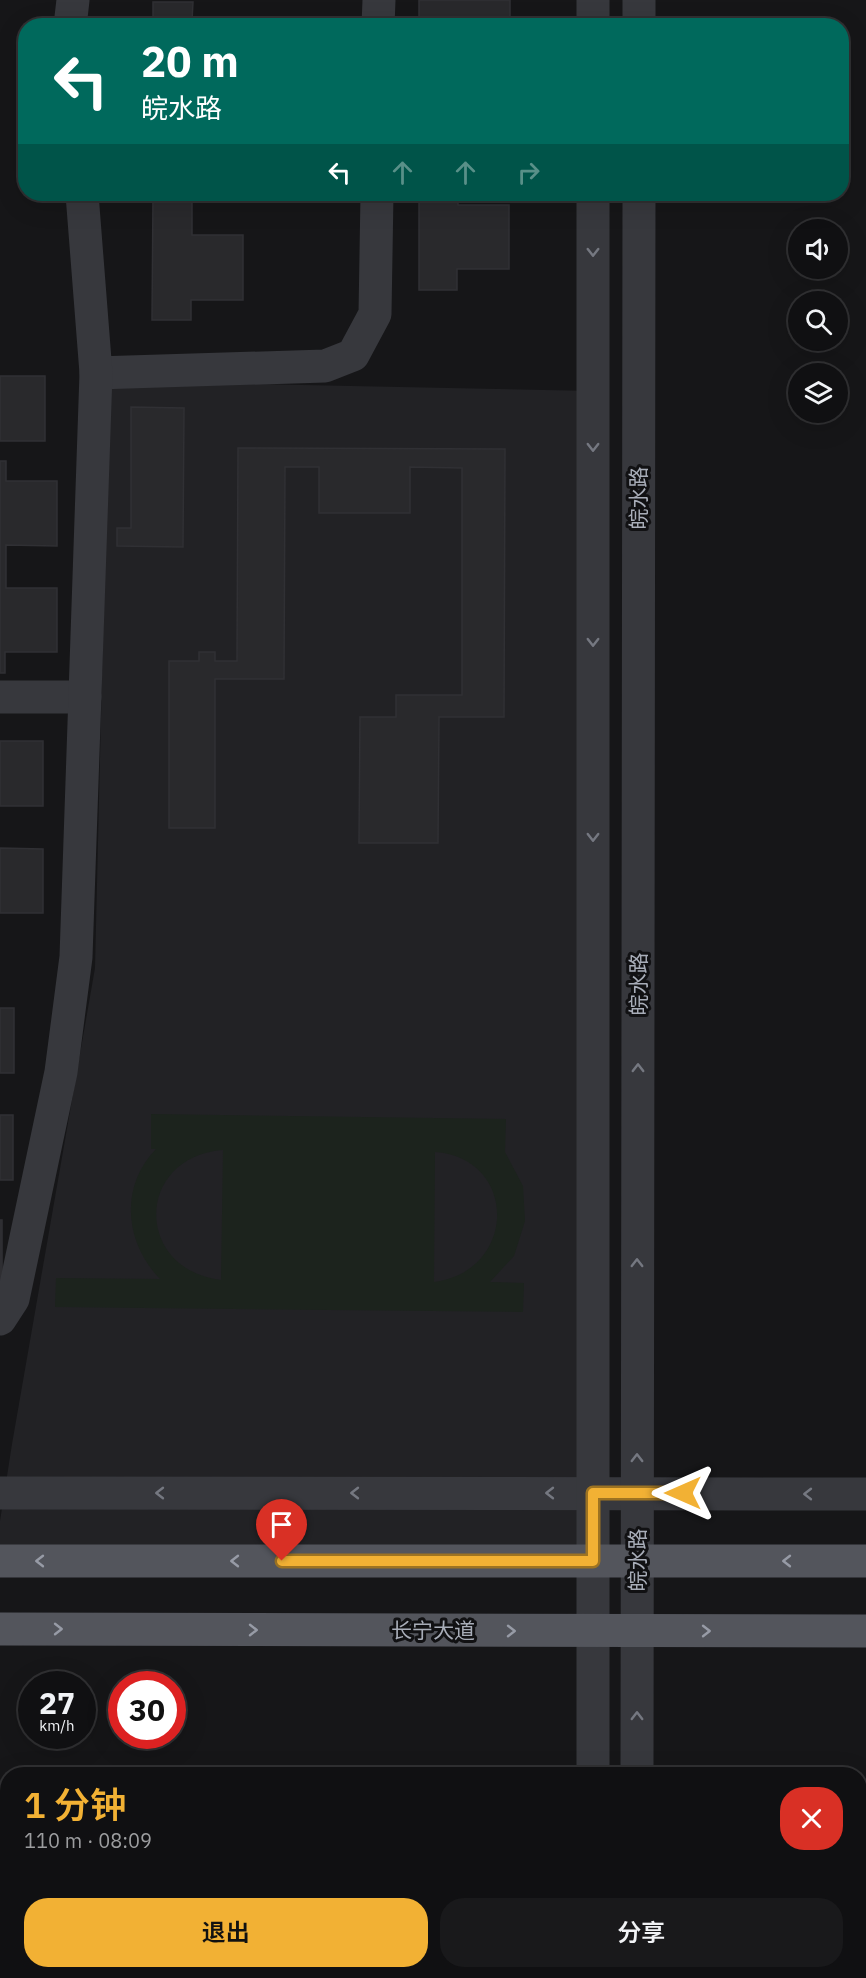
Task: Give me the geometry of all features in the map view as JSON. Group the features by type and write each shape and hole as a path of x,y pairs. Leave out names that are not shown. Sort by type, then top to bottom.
{"main road":[{"path":"0,1561 866,1562"},
{"name":"长宁大道","path":"0,1629 866,1631"}],"street":[{"path":"71,18 73,0"},
{"path":"378,18 379,0"},
{"path":"593,0 593,18"},
{"path":"639,0 639,18"},
{"path":"0,1319 13,1299 63,1060 76,957 96,374 83,201"},
{"path":"96,374 325,366 353,355 375,314 376,201"},
{"path":"593,201 593,1767"},
{"name":"皖水路","path":"637,1767 639,201"},
{"path":"0,697 85,697"},
{"path":"0,1492 866,1494"}],"shaded area":[{"path":"109,381 593,391 593,1561 0,1561 0,1521 12,1444 95,968"},
{"path":"151,1114 506,1119 505,1152 523,1186 525,1221 514,1256 490,1282 524,1283 523,1312 55,1307 56,1278 160,1279 148,1265 139,1249 131,1215 136,1180 144,1164 156,1149 151,1149","holes":["223,1150 221,1280 192,1272 172,1256 160,1236 156,1214 161,1192 173,1172 193,1157","435,1152 462,1159 482,1173 493,1193 497,1215 493,1238 481,1258 462,1274 434,1282"]}],"building":[{"path":"419,0 510,0 510,18 419,18"},
{"path":"153,2 193,2 192,18 153,18"},
{"path":"153,201 192,201 192,235 243,235 243,300 191,300 191,320 152,320"},
{"path":"419,201 458,201 458,205 509,205 509,269 457,269 457,290 419,290"},
{"path":"0,376 45,376 45,441 0,441"},
{"path":"131,407 184,408 183,547 117,546 117,528 131,528"},
{"path":"238,448 505,449 504,717 439,717 438,843 359,843 360,717 396,717 396,695 462,695 462,468 410,467 410,513 319,513 319,467 285,467 284,679 215,679 215,828 169,828 169,661 199,661 199,652 215,652 215,661 237,661"},
{"path":"0,461 6,461 6,481 57,481 57,546 6,545 6,588 57,588 57,652 5,652 5,673 0,673"},
{"path":"0,741 43,741 43,806 0,806"},
{"path":"0,848 43,849 43,913 0,913"},
{"path":"0,1008 14,1008 14,1073 0,1073"},
{"path":"0,1115 13,1115 13,1180 0,1180"},
{"path":"0,1220 2,1220 2,1284 0,1284"}],"route":[{"path":"282,1561 593,1561 593,1493 683,1493"}]}
